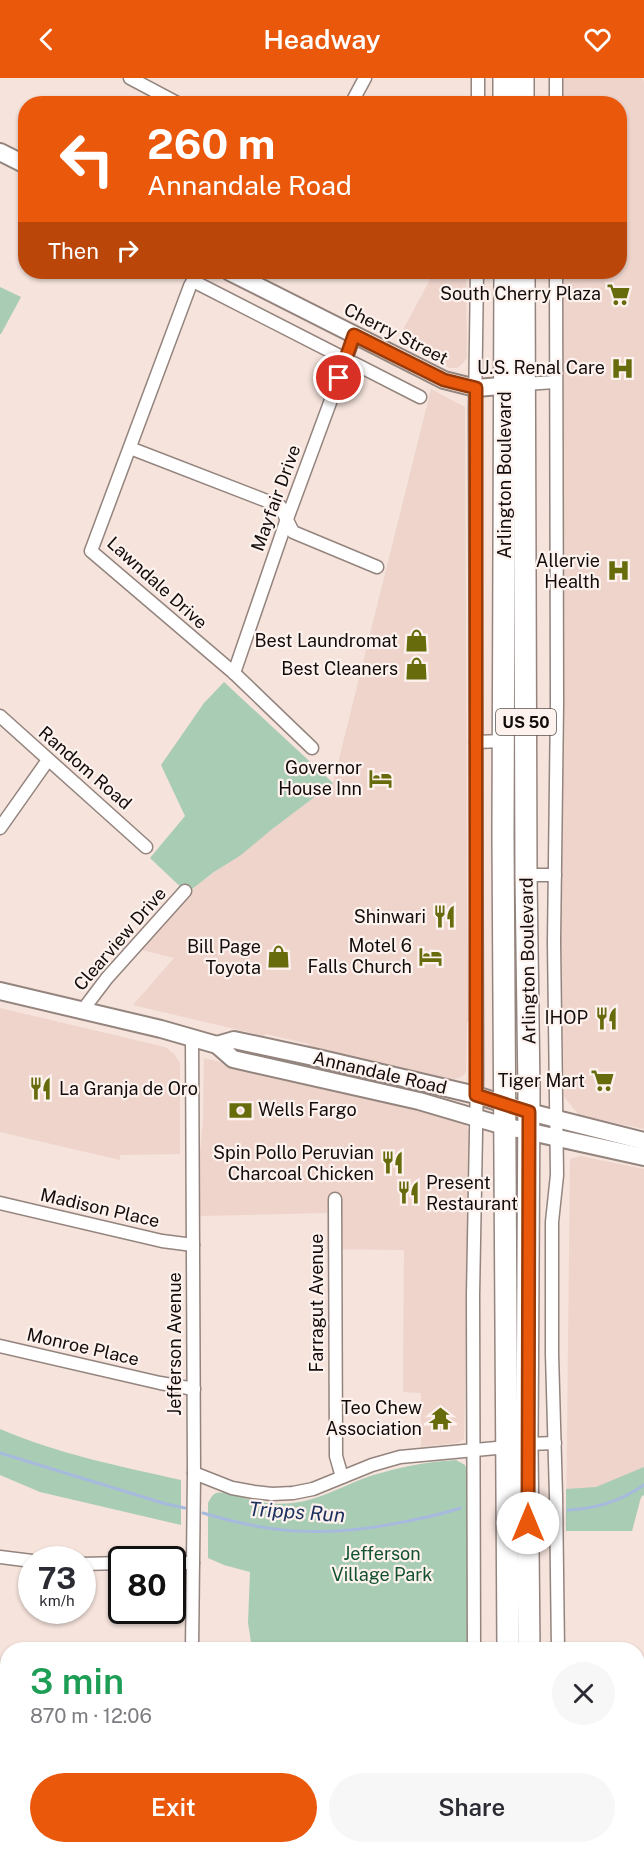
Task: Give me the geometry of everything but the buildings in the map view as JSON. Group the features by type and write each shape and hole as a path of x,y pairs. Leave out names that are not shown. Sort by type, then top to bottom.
{"highway":[{"path":"504,78 504,96"},
{"path":"523,78 523,96"},
{"name":"Arlington Boulevard","path":"506,279 515,385 529,1121 508,1642"},
{"name":"Arlington Boulevard","path":"523,279 515,385 503,741 504,1115 507,1420 528,1469 529,1642"}],"main road":[{"path":"0,152 18,161"},
{"name":"Cherry Street","path":"259,279 354,335 444,380 476,388 515,385"},
{"name":"Annandale Road","path":"0,991 217,1045 233,1059 475,1116 504,1115 529,1121 556,1119 644,1141"},
{"name":"Annandale Road","path":"217,1045 234,1040 476,1095 504,1115"},
{"name":"Annandale Road","path":"529,1121 556,1138 644,1157"}],"street":[{"path":"130,78 164,96"},
{"path":"355,96 365,78"},
{"path":"477,78 478,96"},
{"path":"556,78 556,96"},
{"name":"Lawndale Drive","path":"195,279 91,551 234,673 312,748"},
{"path":"201,279 420,397"},
{"path":"474,1642 477,279"},
{"path":"556,279 555,1062 557,1174 552,1222 558,1642"},
{"name":"Mayfair Drive","path":"234,673 354,335"},
{"name":"Cherry Street","path":"515,385 555,382"},
{"path":"129,448 280,506 293,532 377,567"},
{"name":"Random Road","path":"0,716 146,847"},
{"path":"477,742 503,741"},
{"path":"0,828 48,760"},
{"path":"526,875 555,875"},
{"name":"Clearview Drive","path":"82,1011 185,891"},
{"name":"Jefferson Avenue","path":"192,1038 195,1473 192,1642"},
{"name":"Farragut Avenue","path":"335,1199 336,1456 342,1477"},
{"name":"Madison Place","path":"0,1203 162,1241 193,1245"},
{"name":"Monroe Place","path":"0,1346 194,1389"},
{"path":"195,1473 232,1488 272,1494 293,1493 313,1489 372,1465 400,1457 555,1443"},
{"path":"0,1557 18,1559"},
{"path":"186,1563 193,1563"}],"shaded area":[{"path":"561,78 642,78 644,82 644,1129 579,1115 564,1097 561,942 561,279 627,279 627,96 561,96"},
{"path":"430,279 466,279 467,358 462,364 457,368 450,368 397,341"},
{"path":"431,389 465,407 469,1022 467,1022 466,1072 463,1076 453,1080 308,1046 309,1044 266,1034 264,1036 133,1005 174,958 138,949 187,893 333,783"},
{"path":"0,1008 165,1047 174,1054 180,1063 180,1154 120,1155 120,1160 0,1132"},
{"path":"204,1058 464,1122 470,1133 464,1439 457,1443 421,1447 421,1393 403,1392 404,1250 327,1249 327,1213 200,1216"},
{"path":"580,1156 644,1169 644,1486 632,1531 566,1531 570,1159"}],"green space":[{"path":"0,287 21,297 1,334 0,334"},
{"path":"224,682 333,783 241,855 187,893 150,858 185,816 161,765 204,703"},
{"path":"0,1429 66,1452 181,1480 181,1525 40,1492 0,1475"},
{"name":"Jefferson Village Park","path":"456,1460 465,1465 468,1474 467,1642 251,1642 248,1623 250,1572 208,1558 208,1503 213,1495 220,1492 265,1503 293,1503 320,1496 362,1479 420,1464"},
{"path":"644,1467 644,1495 641,1497 632,1531 566,1531 566,1489 596,1487"}],"waterway":[{"name":"Tripps Run","path":"0,1453 185,1508"},
{"name":"Tripps Run","path":"568,1510 608,1503 644,1485"},
{"name":"Tripps Run","path":"203,1513 276,1529 323,1532 398,1523 460,1508"}],"place":[{"name":"South Cherry Plaza","path":"619,294"},
{"name":"U.S. Renal Care","path":"623,368"},
{"name":"Allervie Health","path":"618,571"},
{"name":"Best Laundromat","path":"416,641"},
{"name":"Best Cleaners","path":"416,669"},
{"name":"Governor House Inn","path":"380,778"},
{"name":"Shinwari","path":"444,917"},
{"name":"Motel 6 Falls Church","path":"430,956"},
{"name":"Bill Page Toyota","path":"279,957"},
{"name":"IHOP","path":"606,1018"},
{"name":"Tiger Mart","path":"603,1081"},
{"name":"La Granja de Oro","path":"41,1089"},
{"name":"Wells Fargo","path":"240,1110"},
{"name":"Spin Pollo Peruvian Charcoal Chicken","path":"392,1163"},
{"name":"Present Restaurant","path":"408,1193"},
{"name":"Teo Chew Association","path":"440,1418"}],"route":[{"path":"339,378 354,335 444,380 476,388 476,1095 529,1112 528,1523"}]}
